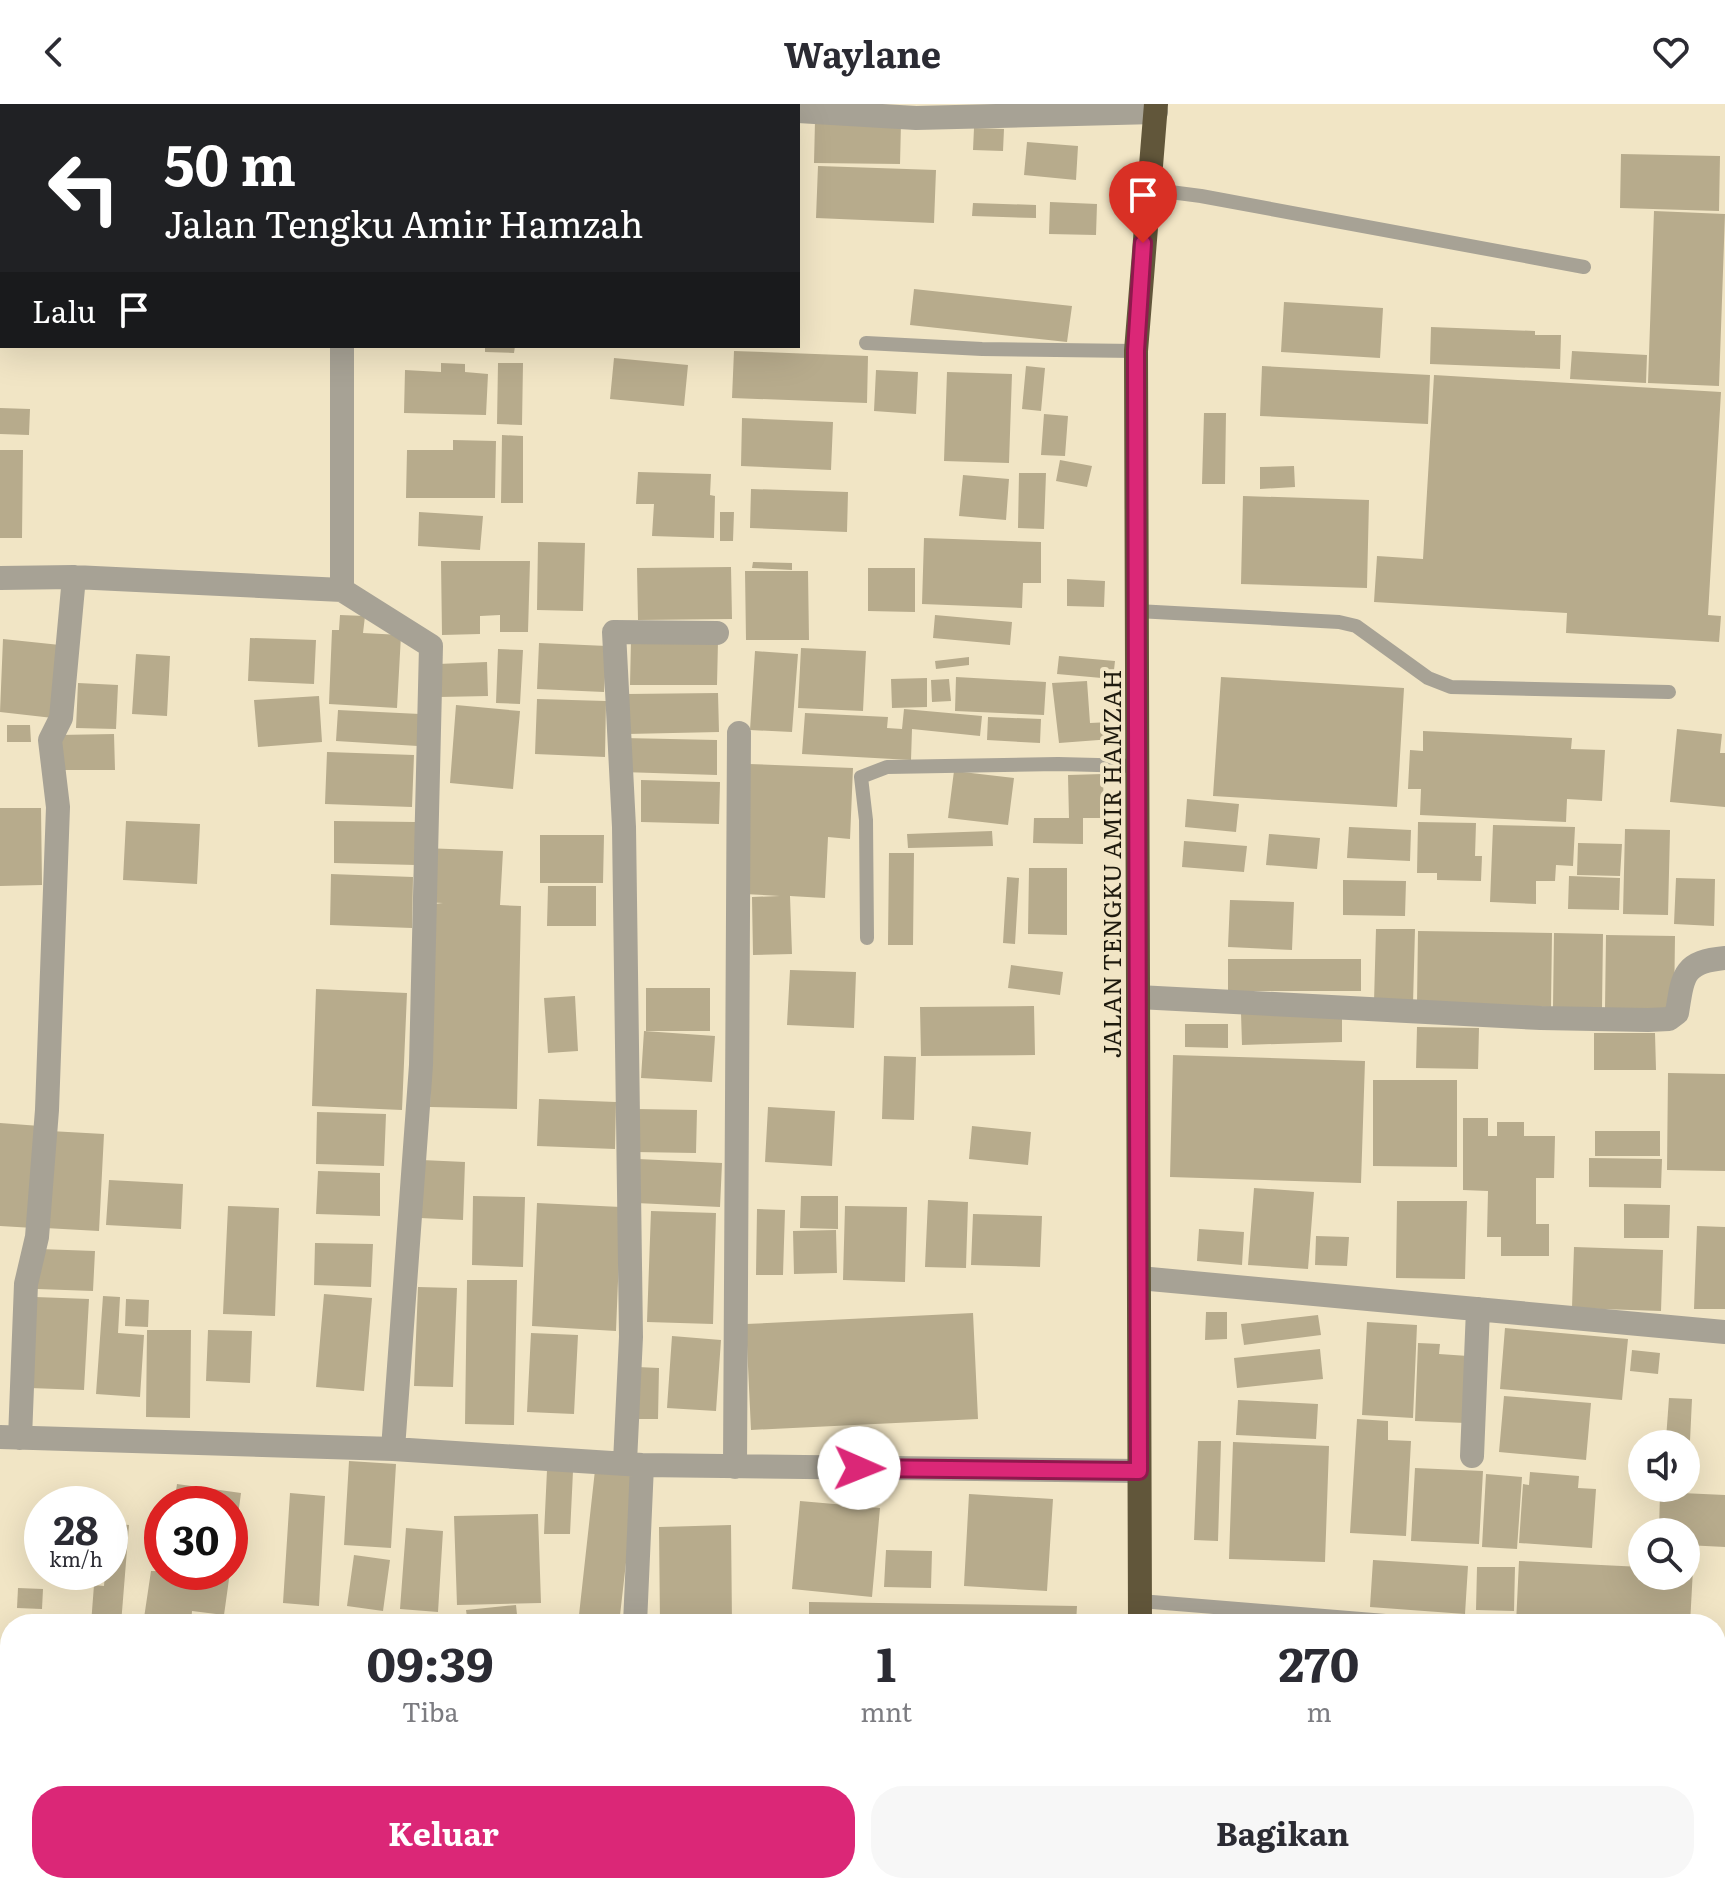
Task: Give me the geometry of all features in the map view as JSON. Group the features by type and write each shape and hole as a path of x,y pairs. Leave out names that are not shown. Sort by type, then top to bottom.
{"highway":[{"name":"JALAN TENGKU AMIR HAMZAH","path":"1140,1612 1136,351 1156,108"}],"street":[{"path":"800,111 1156,108"},
{"path":"342,348 342,590"},
{"path":"74,577 61,718 50,740 58,807 47,1110 37,1237 26,1284 10,1437 393,1449 735,1467 1139,1471"},
{"path":"0,578 74,577 342,590 431,646 421,1065 393,1449"},
{"path":"635,1614 624,827 614,632 717,633"},
{"path":"735,1467 739,733"},
{"path":"1138,997 1541,1018 1669,1019 1677,1013 1685,972 1695,963 1725,958"},
{"path":"1139,1278 1725,1332"},
{"path":"1472,1456 1478,1309"}],"lane":[{"path":"1147,189 1201,196 1584,267"},
{"path":"866,343 982,349 1136,351"},
{"path":"1137,611 1339,622 1356,626 1428,678 1451,687 1669,692"},
{"path":"867,938 866,820 861,777 887,767 1137,766"},
{"path":"1140,1612 1187,1614"}],"building":[{"path":"815,121 901,123 900,164 814,163"},
{"path":"974,128 1004,129 1003,151 973,150"},
{"path":"1027,142 1078,146 1076,180 1024,175"},
{"path":"1621,154 1720,156 1719,211 1620,208"},
{"path":"818,166 936,170 934,223 816,218"},
{"path":"1050,202 1097,204 1096,235 1049,234"},
{"path":"973,203 1036,205 1036,218 972,216"},
{"path":"1654,211 1725,214 1719,386 1648,383"},
{"path":"914,289 1072,306 1067,342 910,325"},
{"path":"1284,302 1383,308 1380,358 1281,352"},
{"path":"1431,327 1561,335 1560,369 1430,364"},
{"path":"485,348 515,348 514,353 485,352"},
{"path":"734,351 868,356 867,403 732,398"},
{"path":"1572,351 1647,355 1646,383 1570,379"},
{"path":"614,358 688,365 684,406 610,399"},
{"path":"441,363 465,364 465,372 488,374 486,415 404,413 405,370 441,372"},
{"path":"498,363 523,363 522,425 497,424"},
{"path":"1026,366 1045,368 1041,411 1022,409"},
{"path":"1262,366 1430,375 1428,424 1260,416"},
{"path":"876,370 918,372 916,414 874,411"},
{"path":"947,372 1012,374 1009,463 944,461"},
{"path":"1434,375 1721,392 1708,615 1721,616 1719,642 1566,633 1567,613 1374,602 1377,556 1423,559"},
{"path":"0,408 30,409 29,435 0,434"},
{"path":"1204,413 1226,413 1225,484 1202,484"},
{"path":"1044,414 1068,416 1065,456 1041,455"},
{"path":"742,418 833,422 831,470 741,466"},
{"path":"502,435 523,436 523,503 501,503"},
{"path":"453,440 496,441 495,498 406,498 407,450 453,450"},
{"path":"0,450 23,450 22,538 0,538"},
{"path":"1060,460 1092,466 1087,487 1056,481"},
{"path":"1294,466 1295,487 1260,489 1260,467"},
{"path":"638,472 711,474 710,495 715,496 714,538 652,536 654,504 636,504"},
{"path":"1019,473 1046,473 1044,529 1018,528"},
{"path":"963,475 1009,479 1006,520 959,516"},
{"path":"751,489 848,492 847,532 750,528"},
{"path":"1243,496 1369,500 1367,588 1241,584"},
{"path":"419,512 483,516 480,550 418,546"},
{"path":"720,512 734,512 733,541 720,541"},
{"path":"924,538 1041,542 1041,583 1023,583 1022,608 922,604"},
{"path":"538,542 585,543 583,611 537,610"},
{"path":"441,561 530,561 528,632 500,632 500,615 480,616 480,634 442,635"},
{"path":"753,562 792,563 792,570 752,568"},
{"path":"731,567 732,619 638,620 637,568"},
{"path":"868,568 915,568 915,612 868,611"},
{"path":"745,571 808,571 809,640 746,640"},
{"path":"1067,579 1105,581 1104,607 1067,606"},
{"path":"340,615 365,616 363,633 401,635 397,708 329,704 332,630 339,630"},
{"path":"935,615 1012,622 1010,645 933,638"},
{"path":"250,638 316,640 314,684 248,681"},
{"path":"3,639 60,645 53,718 0,712"},
{"path":"631,640 718,641 717,685 630,685"},
{"path":"539,643 607,646 604,692 537,689"},
{"path":"801,648 866,651 863,711 798,708"},
{"path":"498,649 523,650 520,704 496,703"},
{"path":"755,651 798,654 792,732 750,730"},
{"path":"136,654 170,656 167,716 132,714"},
{"path":"1059,656 1115,661 1113,679 1057,674"},
{"path":"969,657 969,665 936,669 935,661"},
{"path":"487,662 488,696 439,697 438,664"},
{"path":"956,677 1046,682 1044,715 955,711"},
{"path":"1221,677 1404,688 1397,807 1213,796"},
{"path":"927,678 927,707 892,708 891,679"},
{"path":"949,679 951,701 932,702 931,680"},
{"path":"1087,681 1090,723 1111,722 1112,739 1059,743 1052,683"},
{"path":"78,683 118,685 116,729 76,728"},
{"path":"718,693 719,732 627,734 627,694"},
{"path":"319,696 322,742 258,747 254,700"},
{"path":"537,699 606,701 605,757 535,754"},
{"path":"456,705 520,711 513,789 450,783"},
{"path":"904,709 982,716 980,736 912,729 911,760 802,754 805,713 888,717 887,728 902,729"},
{"path":"338,710 420,714 418,746 336,741"},
{"path":"988,717 1041,719 1040,743 987,740"},
{"path":"7,725 30,725 31,742 7,742"},
{"path":"1677,729 1722,734 1720,753 1725,753 1725,807 1670,802"},
{"path":"1423,731 1572,738 1571,749 1605,750 1602,801 1567,799 1566,822 1420,815 1421,789 1408,789 1410,750 1423,751"},
{"path":"114,734 115,770 59,770 58,735"},
{"path":"623,738 717,740 717,775 622,772"},
{"path":"327,752 414,755 412,807 325,804"},
{"path":"749,764 853,768 850,839 828,837 825,898 790,896 792,954 753,955 752,897 780,896 744,894"},
{"path":"954,771 1014,778 1008,825 948,818"},
{"path":"1103,774 1104,818 1083,818 1083,844 1033,843 1034,818 1069,818 1068,775"},
{"path":"641,780 720,782 719,824 641,822"},
{"path":"1187,799 1239,804 1236,832 1185,827"},
{"path":"0,808 41,808 42,885 0,886"},
{"path":"126,821 200,824 197,884 123,880"},
{"path":"334,821 416,822 416,865 334,863"},
{"path":"1418,822 1476,823 1475,856 1482,856 1481,881 1437,880 1437,873 1417,873"},
{"path":"1493,825 1575,827 1573,866 1556,865 1555,881 1536,881 1536,904 1490,902"},
{"path":"1349,827 1411,830 1410,861 1347,858"},
{"path":"1625,829 1670,830 1668,915 1623,914"},
{"path":"992,831 993,846 908,848 907,834"},
{"path":"1269,834 1320,838 1317,869 1266,865"},
{"path":"540,835 604,835 603,883 540,883"},
{"path":"1184,841 1247,846 1244,872 1182,867"},
{"path":"1578,843 1622,844 1620,876 1577,875"},
{"path":"423,848 503,851 500,905 521,906 517,1109 430,1107 434,904 443,903 421,902"},
{"path":"889,853 914,853 913,945 888,945"},
{"path":"1029,868 1067,868 1067,935 1028,934"},
{"path":"331,874 413,877 412,928 330,925"},
{"path":"1569,876 1620,878 1619,910 1568,909"},
{"path":"1007,877 1019,878 1015,944 1003,943"},
{"path":"1676,878 1715,879 1714,926 1674,924"},
{"path":"1343,880 1406,881 1405,916 1343,915"},
{"path":"548,886 596,886 596,926 547,926"},
{"path":"1230,900 1294,902 1292,950 1228,947"},
{"path":"1376,929 1415,929 1413,1004 1374,1002"},
{"path":"1418,931 1552,933 1551,1007 1417,1004"},
{"path":"1554,933 1603,934 1602,1008 1553,1007"},
{"path":"1606,935 1675,936 1674,1009 1605,1009"},
{"path":"1228,959 1361,959 1361,991 1228,991"},
{"path":"1011,965 1063,972 1060,995 1008,988"},
{"path":"790,970 856,972 854,1028 787,1025"},
{"path":"646,988 710,988 710,1031 646,1031"},
{"path":"316,989 407,993 402,1110 312,1106"},
{"path":"575,996 578,1051 548,1053 544,998"},
{"path":"1034,1006 1035,1055 921,1056 920,1007"},
{"path":"1342,1010 1342,1042 1242,1045 1241,1013"},
{"path":"1185,1024 1228,1024 1228,1048 1185,1047"},
{"path":"1417,1027 1479,1028 1478,1069 1416,1068"},
{"path":"644,1031 715,1036 712,1082 641,1078"},
{"path":"1594,1033 1655,1033 1656,1070 1594,1070"},
{"path":"1173,1055 1365,1061 1361,1183 1170,1177"},
{"path":"884,1056 916,1057 914,1120 882,1119"},
{"path":"1668,1073 1725,1074 1725,1171 1667,1170"},
{"path":"1373,1080 1457,1080 1457,1167 1373,1166"},
{"path":"539,1099 616,1102 615,1149 537,1146"},
{"path":"768,1107 835,1111 832,1166 765,1162"},
{"path":"635,1109 697,1110 696,1153 635,1152"},
{"path":"317,1112 386,1114 384,1166 316,1164"},
{"path":"1463,1118 1488,1118 1488,1136 1497,1136 1497,1122 1524,1122 1524,1136 1555,1136 1554,1178 1536,1178 1536,1224 1549,1224 1549,1256 1501,1256 1501,1237 1487,1237 1488,1191 1463,1190"},
{"path":"0,1123 40,1126 34,1228 0,1226"},
{"path":"972,1126 1031,1132 1028,1165 969,1159"},
{"path":"50,1131 104,1134 99,1231 45,1228"},
{"path":"1595,1131 1660,1131 1660,1156 1595,1156"},
{"path":"1589,1158 1662,1159 1661,1188 1589,1187"},
{"path":"638,1159 722,1163 720,1207 636,1203"},
{"path":"422,1160 465,1162 463,1220 420,1218"},
{"path":"318,1171 380,1173 380,1216 316,1214"},
{"path":"109,1180 183,1184 181,1229 106,1225"},
{"path":"1254,1188 1314,1192 1308,1269 1248,1265"},
{"path":"473,1196 525,1197 523,1267 472,1265"},
{"path":"801,1196 838,1196 838,1229 800,1228"},
{"path":"928,1200 968,1202 966,1268 925,1267"},
{"path":"1397,1201 1467,1201 1465,1279 1396,1278"},
{"path":"537,1203 621,1207 616,1331 532,1326"},
{"path":"1624,1204 1670,1205 1669,1238 1624,1238"},
{"path":"228,1206 279,1208 275,1316 223,1314"},
{"path":"845,1206 907,1207 905,1282 843,1280"},
{"path":"757,1209 785,1210 783,1275 756,1275"},
{"path":"651,1211 716,1213 713,1324 647,1322"},
{"path":"973,1214 1042,1216 1040,1267 971,1265"},
{"path":"1697,1226 1725,1227 1725,1309 1694,1309"},
{"path":"1199,1229 1244,1232 1242,1265 1197,1261"},
{"path":"836,1230 837,1273 794,1274 793,1231"},
{"path":"1316,1236 1349,1237 1347,1266 1315,1265"},
{"path":"315,1243 373,1244 371,1287 314,1285"},
{"path":"1574,1247 1663,1250 1661,1311 1572,1308"},
{"path":"39,1249 95,1251 93,1291 37,1289"},
{"path":"467,1280 517,1280 514,1425 465,1424"},
{"path":"418,1287 457,1288 453,1387 414,1386"},
{"path":"324,1294 372,1298 364,1391 316,1387"},
{"path":"103,1296 120,1297 118,1333 144,1335 140,1397 96,1394"},
{"path":"35,1297 89,1299 84,1390 30,1388"},
{"path":"126,1299 149,1300 148,1327 125,1326"},
{"path":"1206,1312 1227,1312 1227,1339 1205,1340"},
{"path":"973,1313 978,1419 751,1430 746,1324"},
{"path":"1318,1315 1321,1335 1244,1345 1241,1324"},
{"path":"1367,1322 1417,1325 1413,1418 1362,1415"},
{"path":"1505,1328 1628,1339 1622,1400 1500,1389"},
{"path":"147,1330 191,1330 190,1418 146,1417"},
{"path":"208,1330 252,1331 250,1383 206,1381"},
{"path":"531,1333 578,1335 574,1414 527,1412"},
{"path":"672,1336 721,1340 716,1411 667,1408"},
{"path":"1418,1343 1440,1344 1439,1354 1468,1356 1466,1423 1415,1421"},
{"path":"1320,1349 1323,1379 1237,1388 1234,1358"},
{"path":"1632,1350 1660,1353 1658,1374 1630,1371"},
{"path":"637,1367 659,1368 658,1419 637,1419"},
{"path":"1504,1396 1591,1403 1586,1460 1499,1452"},
{"path":"1669,1398 1692,1399 1691,1430 1667,1430"},
{"path":"1238,1400 1318,1404 1316,1439 1236,1435"},
{"path":"1357,1419 1388,1421 1388,1440 1411,1441 1406,1536 1350,1533"},
{"path":"1198,1441 1221,1441 1218,1541 1194,1540"},
{"path":"1233,1442 1329,1446 1325,1562 1229,1559"},
{"path":"349,1461 396,1464 391,1548 344,1545"},
{"path":"1415,1468 1483,1471 1479,1544 1411,1541"},
{"path":"547,1470 573,1471 570,1534 544,1534"},
{"path":"595,1470 636,1475 620,1614 579,1614"},
{"path":"1530,1472 1579,1476 1578,1488 1596,1489 1592,1548 1519,1543 1523,1484 1529,1485"},
{"path":"1486,1474 1522,1477 1517,1549 1482,1547"},
{"path":"290,1493 325,1496 319,1606 283,1603"},
{"path":"969,1494 1053,1499 1047,1591 964,1586"},
{"path":"1700,1494 1725,1495 1725,1547 1700,1546 1700,1518 1659,1518 1660,1502 1700,1502"},
{"path":"800,1501 880,1508 872,1597 792,1589"},
{"path":"538,1514 541,1603 457,1605 454,1516"},
{"path":"731,1525 732,1614 660,1614 659,1527"},
{"path":"406,1528 443,1531 438,1612 400,1609"},
{"path":"886,1550 932,1551 931,1588 884,1587"},
{"path":"354,1555 390,1560 383,1611 347,1606"},
{"path":"1373,1560 1468,1566 1465,1614 1370,1607"},
{"path":"1519,1561 1628,1566 1628,1590 1692,1590 1691,1614 1516,1614"},
{"path":"1477,1567 1515,1567 1514,1611 1476,1610"},
{"path":"18,1588 43,1590 42,1609 17,1608"},
{"path":"94,1590 124,1590 122,1614 92,1614"},
{"path":"148,1590 227,1590 224,1614 192,1611 192,1614 145,1614"},
{"path":"809,1602 1077,1606 1077,1614 809,1614"},
{"path":"516,1605 517,1614 467,1614 466,1610"}],"route":[{"path":"859,1468 1139,1471 1136,351 1143,243"}]}
